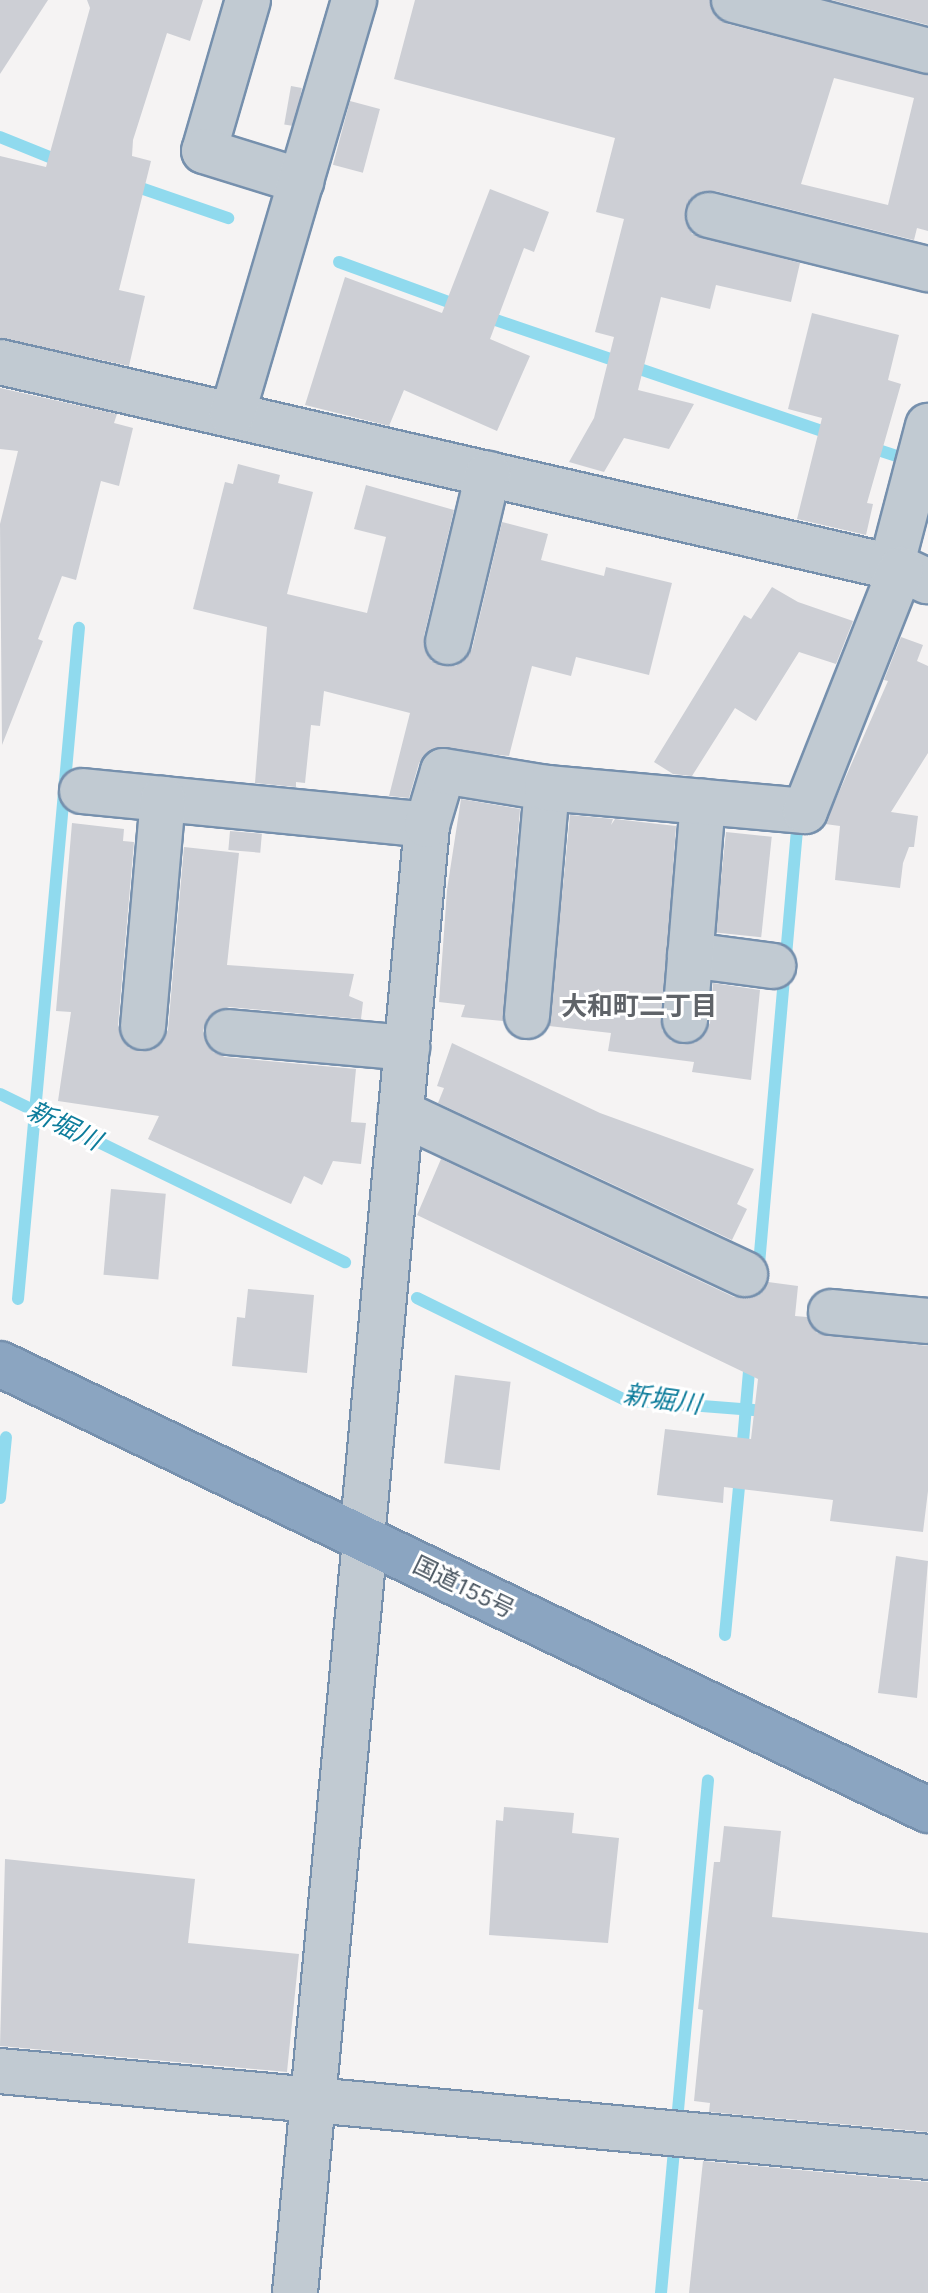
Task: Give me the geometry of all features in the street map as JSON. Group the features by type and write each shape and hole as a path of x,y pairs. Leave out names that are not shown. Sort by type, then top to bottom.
{"highway":[{"name":"国道155号","path":"0,1364 928,1810"}],"street":[{"path":"248,0 204,151 301,181"},
{"path":"232,415 354,0"},
{"path":"734,0 928,51"},
{"path":"709,215 928,269"},
{"path":"0,362 907,573"},
{"path":"295,2293 427,825 443,771 547,788 805,811 907,573 928,426"},
{"path":"448,642 488,474"},
{"path":"527,1016 547,788"},
{"path":"82,791 427,825"},
{"path":"143,1027 163,799"},
{"path":"685,1020 703,802"},
{"path":"690,955 773,966"},
{"path":"228,1032 407,1048"},
{"path":"401,1113 745,1274"},
{"path":"831,1312 928,1321"},
{"path":"0,2071 928,2157"}],"building":[{"path":"0,0 48,0 0,74"},
{"path":"87,0 203,0 190,41 167,33 133,140 132,156 151,161 119,290 145,296 129,366 0,338 0,156 46,167 90,8"},
{"path":"415,0 710,0 716,17 728,24 928,75 928,231 917,228 914,240 715,191 692,197 685,221 692,234 800,263 791,302 716,285 710,309 661,297 638,390 694,404 669,449 624,438 604,472 569,462 594,418 614,337 595,332 624,219 596,212 615,138 394,79","holes":["834,78 914,98 888,205 801,184"]},
{"path":"832,0 928,0 928,25"},
{"path":"291,86 302,88 295,126 284,124"},
{"path":"350,101 380,109 363,173 333,165"},
{"path":"490,189 549,212 534,252 524,248 490,339 530,356 497,431 404,390 389,426 305,405 345,277 442,313"},
{"path":"812,313 899,335 888,380 901,384 867,503 873,504 866,535 797,519 822,418 788,409"},
{"path":"0,388 117,414 114,423 133,428 119,486 101,481 76,580 62,576 38,639 43,641 2,745 0,524 18,451 0,449"},
{"path":"238,464 280,475 278,483 313,492 287,594 367,613 386,537 354,529 366,485 454,510 424,636 431,661 456,666 472,649 502,522 548,534 541,560 604,576 606,567 672,583 649,675 576,657 571,676 532,666 509,756 434,748 419,763 409,798 389,796 410,713 324,691 320,726 311,725 305,783 296,782 296,787 255,783 267,627 193,609 225,482 233,484"},
{"path":"772,587 798,602 853,621 836,664 799,652 756,721 735,708 692,776 673,774 654,762 744,615 751,619"},
{"path":"901,637 923,645 917,661 928,666 928,753 891,812 918,816 914,847 909,847 903,863 900,888 835,880 840,826 825,824 888,681 884,680"},
{"path":"461,799 520,809 503,1021 461,1017 465,1005 439,1002 447,890"},
{"path":"570,815 613,819 611,825 615,819 676,826 662,1030 671,1041 695,1043 710,1023 713,983 760,990 751,1080 692,1072 694,1062 608,1051 611,1033 549,1026"},
{"path":"72,823 124,829 123,841 134,842 118,1025 129,1048 153,1050 168,1030 184,847 239,853 227,965 354,974 349,996 363,1002 361,1019 229,1007 208,1017 203,1031 213,1052 225,1057 356,1069 351,1122 366,1123 361,1164 333,1161 322,1185 304,1176 291,1204 148,1139 159,1116 58,1101 71,1012 56,1011"},
{"path":"230,831 262,834 260,853 228,850"},
{"path":"726,832 772,837 761,937 715,932"},
{"path":"452,1043 600,1113 754,1169 737,1204 747,1209 732,1240 438,1103 444,1088 437,1086"},
{"path":"441,1159 734,1297 759,1295 768,1282 798,1286 795,1316 807,1317 817,1333 928,1346 928,1491 923,1532 830,1521 833,1500 724,1487 723,1503 657,1495 665,1429 751,1439 758,1379 417,1215"},
{"path":"111,1189 166,1194 158,1279 104,1275"},
{"path":"248,1289 314,1295 307,1373 232,1366 237,1317 245,1318"},
{"path":"455,1375 511,1382 500,1470 444,1463"},
{"path":"896,1556 928,1561 917,1698 878,1693"},
{"path":"504,1807 574,1813 572,1833 619,1838 608,1943 489,1935 496,1820 503,1821"},
{"path":"724,1826 781,1831 772,1917 928,1933 928,2132 709,2112 710,2103 694,2101 703,2010 698,2009 714,1862 720,1862"},
{"path":"5,1859 195,1879 188,1943 299,1954 287,2072 0,2046"},
{"path":"703,2161 928,2182 928,2293 689,2293"}],"waterway":[{"path":"0,137 62,162"},
{"path":"129,184 228,218"},
{"path":"339,262 459,306"},
{"path":"484,316 833,435"},
{"path":"866,446 897,456"},
{"path":"18,1299 79,628"},
{"path":"755,1310 797,827"},
{"name":"新堀川","path":"0,1094 345,1262"},
{"name":"新堀川","path":"417,1298 625,1400 754,1410"},
{"name":"新堀川","path":"742,1453 750,1360"},
{"path":"0,1498 6,1437"},
{"path":"725,1635 740,1476"},
{"path":"677,2121 708,1780"},
{"path":"661,2293 674,2149"}],"district":[{"name":"大和町二丁目","path":"639,1007"}]}
